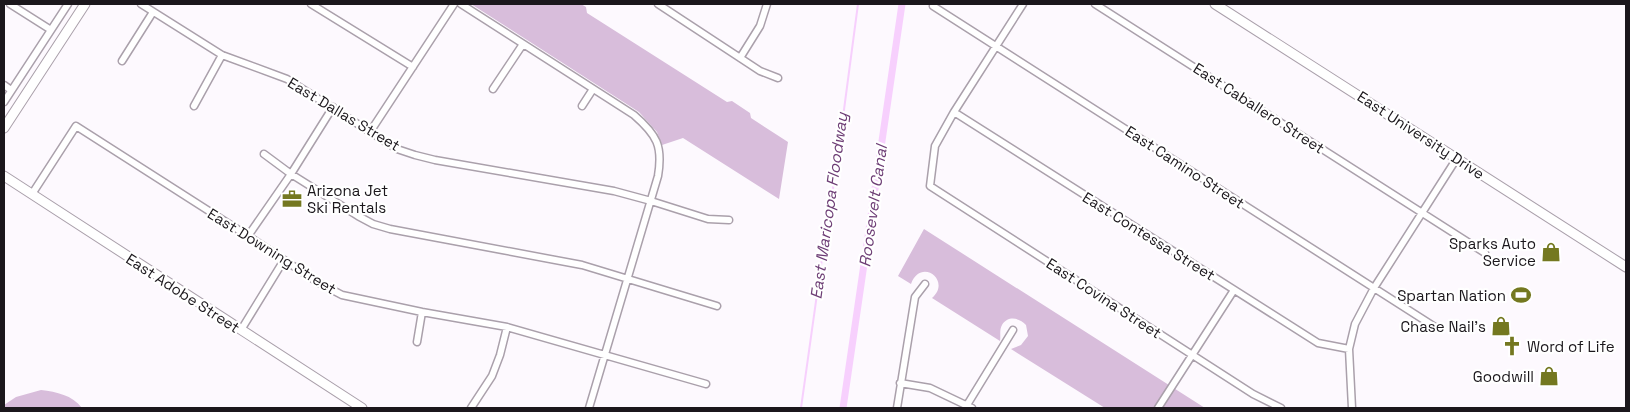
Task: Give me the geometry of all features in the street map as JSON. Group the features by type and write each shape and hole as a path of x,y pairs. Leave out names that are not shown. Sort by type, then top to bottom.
{"main road":[{"path":"4,128 85,4"},
{"name":"East University Drive","path":"1215,4 1626,267"},
{"name":"East Adobe Street","path":"4,176 241,330 351,405 362,408"}],"street":[{"path":"10,4 51,30"},
{"path":"4,102 68,4"},
{"name":"East Dallas Street","path":"141,4 222,54 287,79 397,149 415,155 614,191 708,219 729,220"},
{"path":"311,4 413,68"},
{"path":"370,132 454,4"},
{"path":"461,4 634,115 656,137 660,148 660,165 651,201 589,408"},
{"path":"658,4 760,71 778,78"},
{"path":"740,58 760,26 767,4"},
{"path":"954,112 1023,4"},
{"name":"East Caballero Street","path":"1095,4 1485,253"},
{"name":"East Camino Street","path":"933,6 1435,328"},
{"path":"122,61 153,12"},
{"path":"493,89 523,44"},
{"path":"194,106 222,54"},
{"path":"4,85 11,90"},
{"path":"582,106 593,89"},
{"path":"248,236 291,174 333,107"},
{"name":"East Covina Street","path":"954,112 934,146 930,186 1253,394 1281,408"},
{"name":"East Contessa Street","path":"954,112 1318,343 1349,349"},
{"name":"East Downing Street","path":"32,194 76,126 319,283 342,295 506,327 706,384"},
{"path":"264,154 291,174 373,224 390,229 582,265 717,306"},
{"path":"1352,408 1349,349 1355,324 1374,288 1457,158"},
{"path":"241,330 284,260"},
{"path":"897,408 915,297 925,284"},
{"path":"1158,408 1234,290"},
{"path":"417,342 422,312"},
{"path":"471,408 492,376 500,355 506,327"},
{"path":"900,383 930,388 970,407 1013,330"}],"shaded area":[{"path":"471,4 581,4 586,7 587,13 727,102 732,101 750,113 751,118 788,142 779,199 683,138 662,145 657,132 639,112"},
{"path":"924,229 1205,408 1105,408 1011,349 1021,345 1028,336 1026,325 1021,321 1007,320 1002,325 1000,341 932,298 939,285 933,274 921,272 911,284 898,276"},
{"path":"41,390 64,395 74,400 82,408 4,408 4,405 16,397"}],"waterway":[{"name":"East Maricopa Floodway","path":"801,408 858,4"},
{"name":"Roosevelt Canal","path":"843,408 902,4"}],"place":[{"name":"Arizona Jet Ski Rentals","path":"292,199"},
{"name":"Sparks Auto Service","path":"1551,252"},
{"name":"Spartan Nation","path":"1521,295"},
{"name":"Chase Nail's","path":"1501,326"},
{"name":"Word of Life","path":"1512,346"},
{"name":"Goodwill","path":"1549,376"}]}
